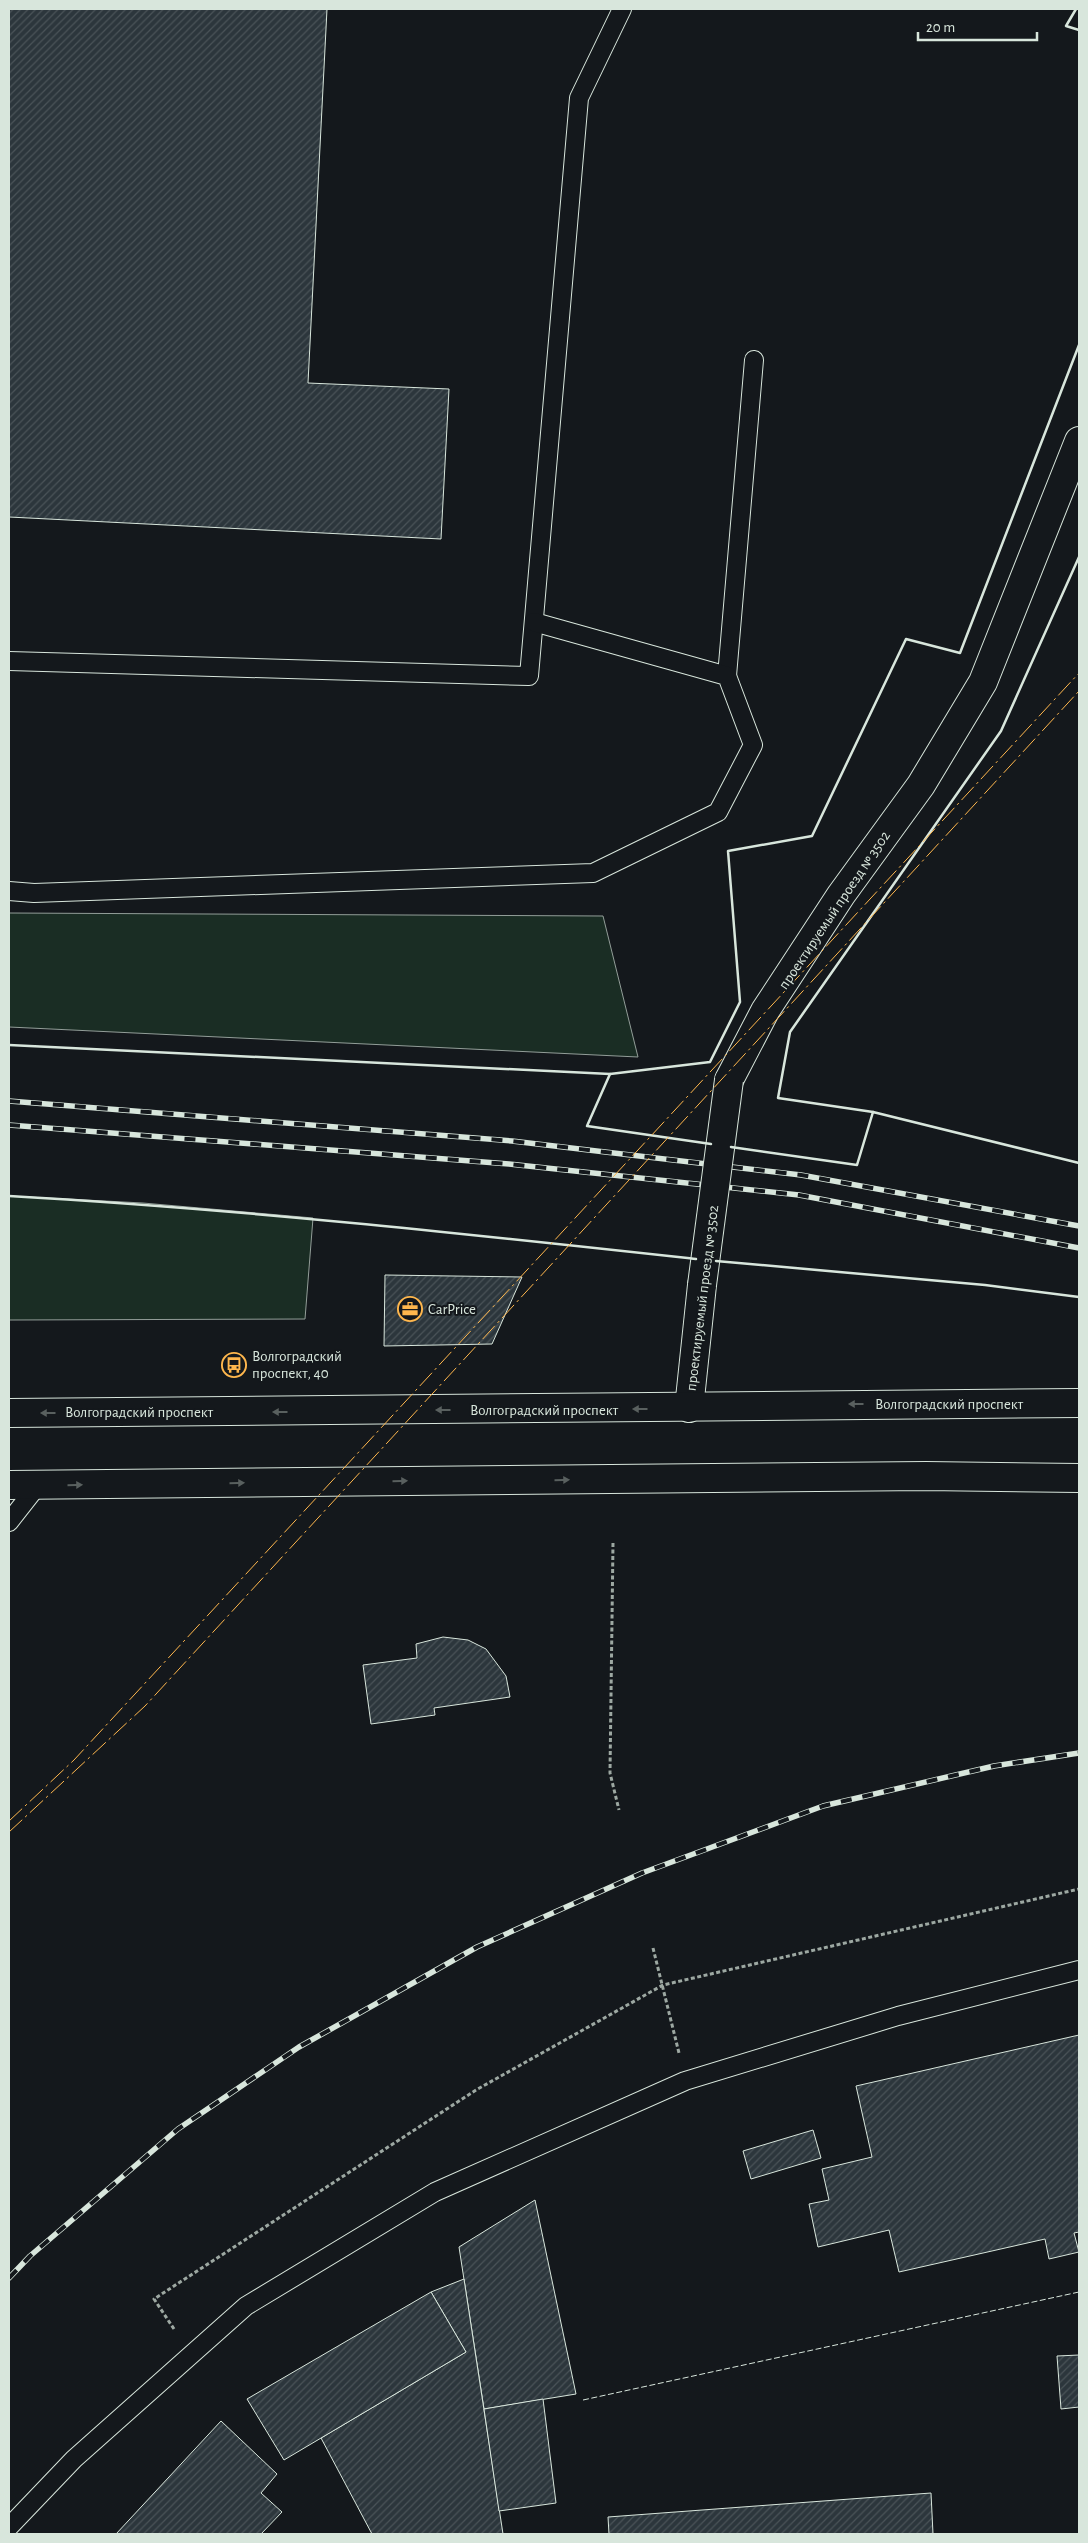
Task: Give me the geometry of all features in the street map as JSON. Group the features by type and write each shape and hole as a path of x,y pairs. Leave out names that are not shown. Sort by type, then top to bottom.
{"main road":[{"name":"проектируемый проезд № 3502","path":"689,1408 702,1285 729,1080 765,1011 841,895 921,786 983,682 1079,441"},
{"name":"Волгоградский проспект","path":"9,1413 689,1408 780,1404 1079,1403"},
{"path":"9,1486 916,1476 1079,1478"}],"lane":[{"path":"9,661 529,676 579,98 622,9"},
{"path":"9,892 593,874 718,812 753,745 727,676 754,360"},
{"path":"534,622 727,676"},
{"path":"9,1522 38,1485"},
{"path":"9,2527 74,2459 246,2306 435,2192 685,2081 898,2016 1079,1970"}],"path":[{"path":"613,1542 610,1773 619,1810"},
{"path":"191,2356 154,2299 476,2090 663,1985 1079,1889"},
{"path":"653,1948 685,2081"}],"green space":[{"path":"9,913 603,916 638,1057 9,1027"},
{"path":"9,1196 143,1203 313,1218 305,1319 9,1320"}],"building":[{"path":"9,9 327,9 308,383 449,389 441,539 9,517"},
{"path":"385,1275 522,1277 492,1344 384,1346"},
{"path":"443,1637 468,1640 486,1649 506,1676 510,1697 434,1708 435,1715 371,1724 363,1665 417,1658 416,1644"},
{"path":"1079,2035 1079,2232 1074,2233 1079,2252 1049,2259 1045,2239 899,2272 889,2230 818,2247 809,2204 829,2200 822,2169 872,2157 856,2086"},
{"path":"813,2130 821,2158 751,2179 743,2151"},
{"path":"535,2200 576,2394 484,2409 459,2247"},
{"path":"464,2279 503,2534 372,2534 321,2438 466,2352 431,2292"},
{"path":"431,2292 466,2352 284,2460 247,2399"},
{"path":"1079,2355 1079,2407 1061,2409 1057,2356"},
{"path":"543,2399 556,2503 499,2511 484,2409"},
{"path":"221,2421 277,2474 261,2493 282,2512 261,2534 116,2534"},
{"path":"931,2493 933,2534 609,2534 608,2517"}],"railway":[{"path":"9,1101 512,1141 801,1175 1079,1226"},
{"path":"9,1125 509,1164 799,1195 1079,1248"},
{"path":"9,2278 30,2256 178,2129 299,2047 477,1947 642,1873 823,1806 994,1766 1079,1753"}],"fence":[{"path":"583,2400 1079,2292"}],"wall":[{"path":"1076,9 1066,26 1079,30"},
{"path":"9,1045 610,1074 710,1062 740,1002 728,851 812,836 906,639 960,653 1079,345"},
{"path":"873,1112 778,1098 790,1032 1001,731 1079,557"},
{"path":"610,1074 587,1126 711,1144"},
{"path":"731,1147 857,1165 873,1112 1079,1163"},
{"path":"9,1196 267,1215 696,1259"},
{"path":"716,1261 985,1285 1079,1297"}],"power":[{"path":"9,1821 74,1760 1079,673"},
{"path":"9,1832 145,1706 1079,691"}],"place":[{"name":"CarPrice","path":"410,1309"},
{"name":"Волгоградский проспект, 40","path":"234,1365"}]}
